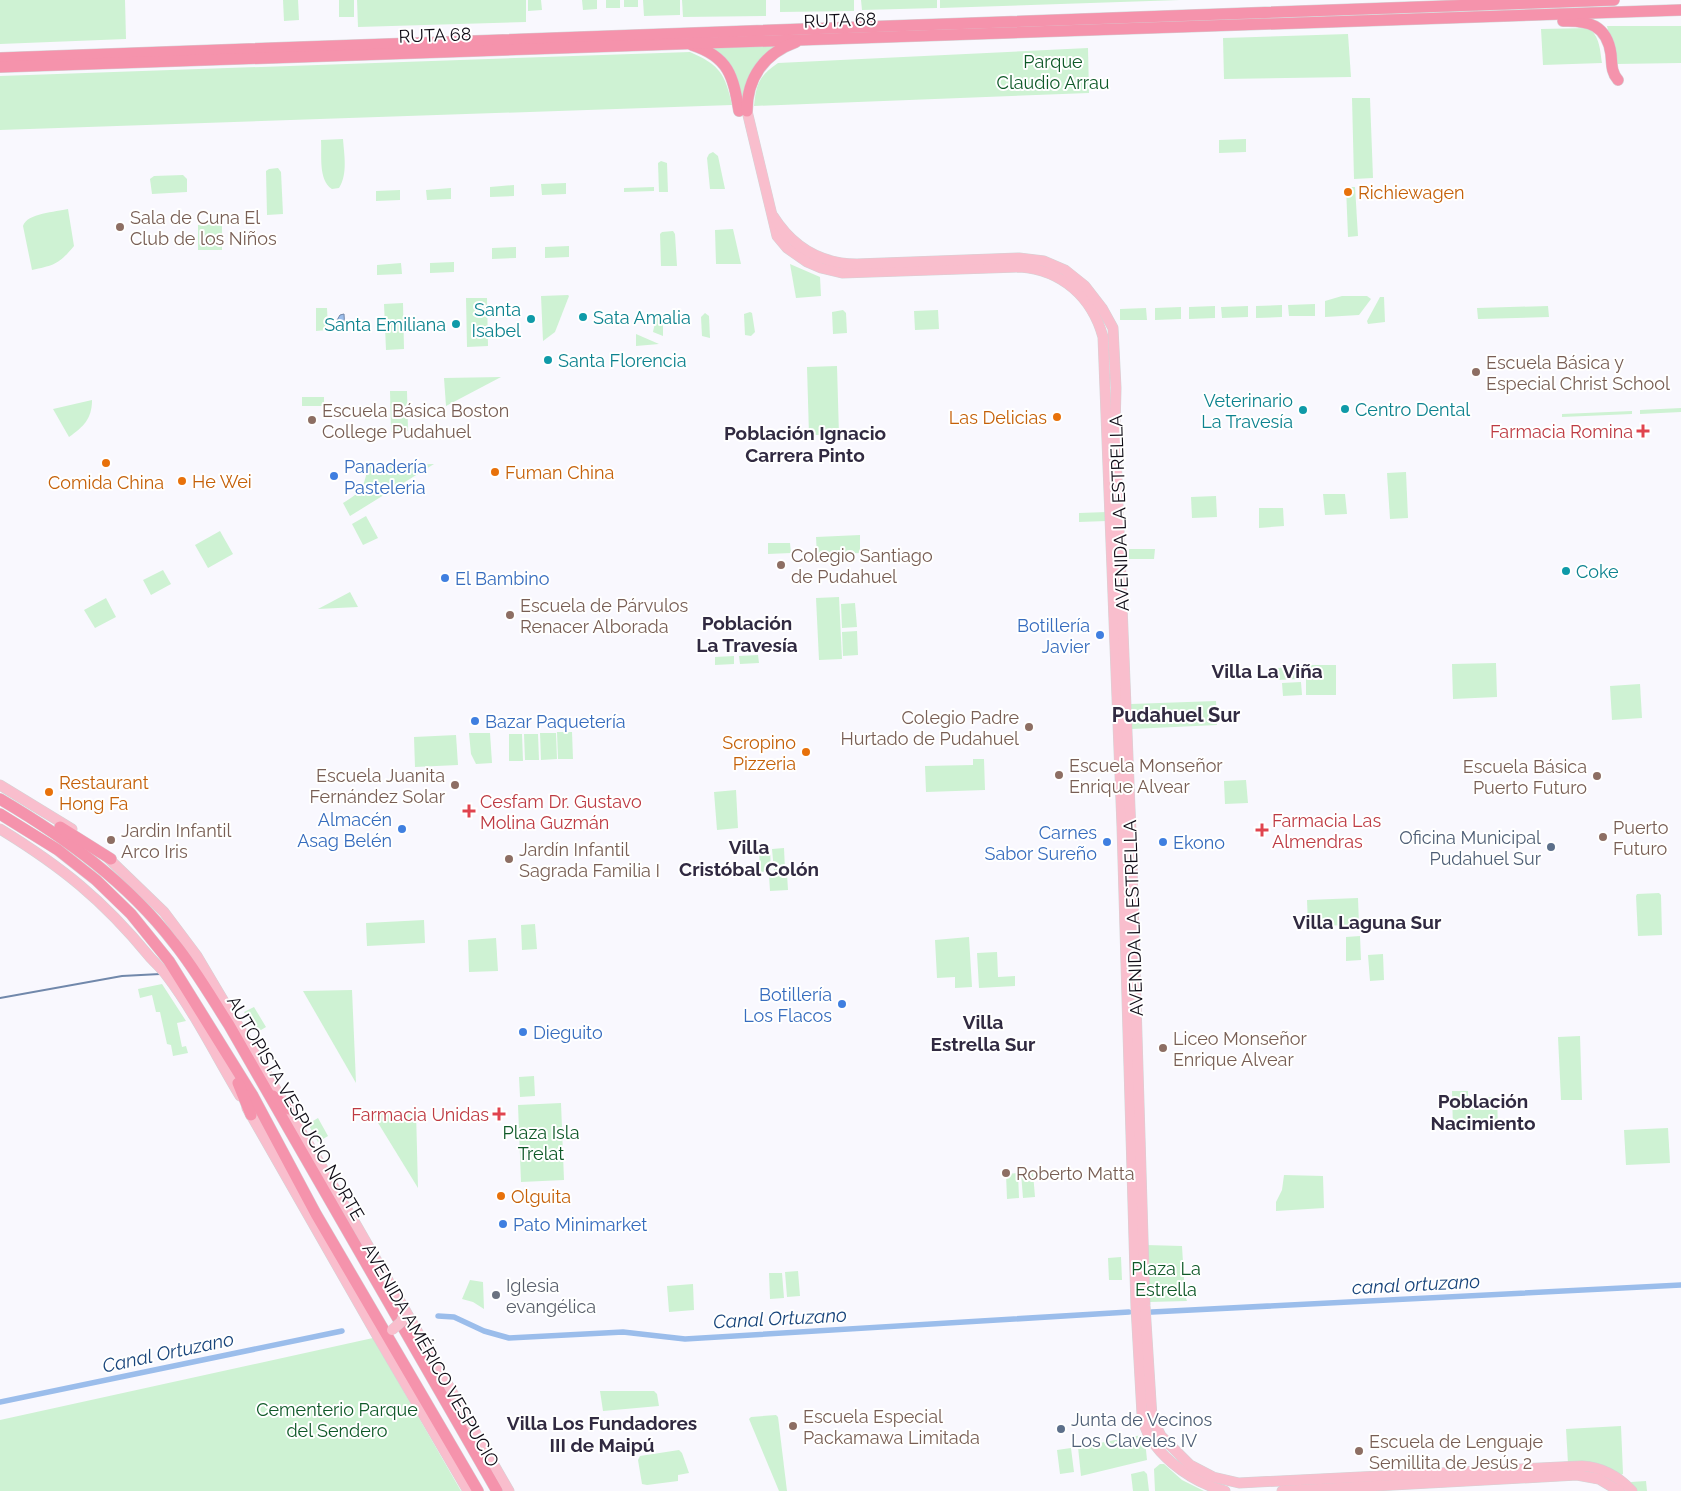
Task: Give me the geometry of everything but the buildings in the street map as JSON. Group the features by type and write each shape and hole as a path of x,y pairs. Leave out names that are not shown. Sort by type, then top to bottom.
{"highway":[{"name":"RUTA 68","path":"0,58 1614,0"},
{"name":"RUTA 68","path":"0,68 1681,10"},
{"path":"1409,18 1465,22 1584,21 1598,28 1605,36 1609,46 1612,70 1618,80"},
{"path":"743,111 754,77 760,66 778,50 805,39"},
{"path":"686,44 702,48 718,58 730,73 743,111"},
{"path":"3,801 41,816 111,859"},
{"name":"AUTOPISTA VESPUCIO NORTE","path":"3,801 56,833 122,886 150,914 194,969 497,1491"},
{"name":"AUTOPISTA VESPUCIO NORTE","path":"0,814 43,840 102,885 131,914 169,961 260,1109 316,1214 478,1491"},
{"path":"223,1046 251,1115"},
{"path":"259,1079 275,1098 289,1109"}],"main road":[{"path":"743,111 778,236 787,248 800,258 827,270 850,273 900,267 1019,258 1044,262 1065,270 1080,281 1095,298 1114,328"},
{"path":"772,216 794,242 811,254 824,260 850,264 900,267 1034,268 1057,276 1069,284 1082,296 1103,322 1114,328"},
{"name":"AVENIDA LA ESTRELLA","path":"1095,314 1103,337 1142,1328"},
{"name":"AVENIDA LA ESTRELLA","path":"1114,328 1116,445 1131,832 1142,1328"},
{"name":"AVENIDA AMÉRICO VESPUCIO","path":"0,785 67,826 111,859 164,912 194,952 289,1109 509,1491"},
{"name":"AVENIDA AMÉRICO VESPUCIO","path":"0,829 40,854 70,876 106,908 164,972 179,992 468,1491"},
{"path":"392,1330 401,1322 405,1313"},
{"path":"1142,1328 1142,1414 1147,1432 1165,1456 1185,1473 1200,1482 1225,1491"},
{"path":"1142,1328 1152,1418 1155,1428 1183,1460 1213,1477 1234,1482 1252,1483 1582,1466 1608,1472 1621,1480 1632,1491"},
{"path":"1282,1491 1577,1475 1599,1479 1618,1491"}],"green space":[{"path":"0,0 125,0 126,39 0,44"},
{"path":"283,0 298,0 299,20 284,21"},
{"path":"339,0 354,0 354,17 339,17"},
{"path":"357,0 526,0 526,22 358,27"},
{"path":"528,0 541,0 542,10 528,11"},
{"path":"582,0 597,0 597,9 583,10"},
{"path":"606,0 620,0 620,8 606,8"},
{"path":"624,0 638,0 638,7 624,7"},
{"path":"643,0 680,0 680,15 644,16"},
{"path":"682,0 766,0 766,16 683,17"},
{"path":"780,0 854,0 854,11 780,12"},
{"path":"861,0 937,0 937,8 862,10"},
{"path":"940,0 1180,0 940,8"},
{"path":"1607,26 1681,26 1681,63 1616,64"},
{"path":"1588,28 1597,39 1602,63 1543,65 1541,29"},
{"path":"1348,34 1351,77 1224,79 1223,38"},
{"path":"779,45 742,103 708,47"},
{"name":"Parque Claudio Arrau","path":"1088,48 1089,93 754,106 757,86 767,72 778,63"},
{"path":"690,52 708,61 720,72 727,85 732,105 0,130 0,76"},
{"path":"1352,98 1370,98 1373,178 1354,179"},
{"path":"343,139 344,177 339,188 332,189 325,180 323,173 321,140"},
{"path":"1246,139 1246,152 1219,153 1219,140"},
{"path":"713,152 718,156 725,189 710,189 707,158"},
{"path":"661,161 667,163 668,192 659,192 658,163"},
{"path":"278,168 281,172 283,214 267,215 266,171"},
{"path":"183,175 187,179 187,192 152,194 150,179 154,176"},
{"path":"566,183 566,194 542,195 541,184"},
{"path":"514,185 514,196 490,197 490,187"},
{"path":"654,187 654,191 624,192 624,188"},
{"path":"1346,187 1355,187 1358,236 1348,237"},
{"path":"451,188 451,199 427,200 426,190"},
{"path":"400,190 400,200 376,201 376,191"},
{"path":"68,209 74,246 56,263 32,270 23,226 30,218"},
{"path":"222,224 222,250 198,250 198,225"},
{"path":"733,229 741,264 716,264 715,230"},
{"path":"673,231 675,234 677,266 661,266 660,234"},
{"path":"569,246 569,257 545,258 545,247"},
{"path":"516,247 516,258 492,259 492,248"},
{"path":"454,262 454,272 430,273 430,263"},
{"path":"401,263 402,274 377,275 377,265"},
{"path":"790,264 820,277 821,296 796,298"},
{"path":"568,295 555,332 543,341 541,296"},
{"path":"1342,296 1367,296 1371,299 1359,315 1325,317 1325,301"},
{"path":"1380,297 1384,297 1385,322 1368,324 1367,321"},
{"path":"466,298 487,298 488,346 467,347"},
{"path":"403,303 404,349 386,350 384,304"},
{"path":"1315,304 1315,316 1289,316 1288,305"},
{"path":"1282,305 1282,317 1256,318 1256,306"},
{"path":"1215,306 1215,318 1189,319 1189,307"},
{"path":"1248,306 1248,317 1222,318 1221,307"},
{"path":"1548,306 1549,317 1478,319 1477,308"},
{"path":"1181,307 1181,319 1155,320 1155,308"},
{"path":"316,308 327,308 328,330 316,331"},
{"path":"1146,308 1147,320 1120,320 1120,309"},
{"path":"843,310 846,313 847,333 833,334 832,312"},
{"path":"938,310 939,329 915,330 914,311"},
{"path":"705,313 709,316 710,338 702,336 701,317"},
{"path":"752,313 755,332 751,336 745,335 744,314"},
{"path":"661,315 663,318 663,336 653,332 656,318"},
{"path":"636,334 659,344 636,346"},
{"path":"837,366 839,435 809,435 807,367"},
{"path":"501,377 446,406 444,378"},
{"path":"390,391 407,391 408,431 391,432"},
{"path":"302,397 324,397 324,406 302,406"},
{"path":"92,400 92,407 86,422 69,437 53,409"},
{"path":"1681,408 1681,412 1640,414 1640,410"},
{"path":"1632,411 1632,414 1562,417 1562,414"},
{"path":"434,464 350,516 343,503 354,496 361,488 368,466"},
{"path":"1406,472 1408,518 1390,519 1387,473"},
{"path":"1323,494 1345,494 1347,514 1325,515"},
{"path":"1216,496 1217,517 1192,518 1191,497"},
{"path":"1259,508 1283,508 1284,526 1259,528"},
{"path":"1107,512 1107,521 1079,522 1079,513"},
{"path":"366,516 378,538 363,545 352,524"},
{"path":"220,531 233,554 208,568 195,545"},
{"path":"860,535 860,553 817,555 816,537"},
{"path":"768,543 790,543 791,553 768,554"},
{"path":"1129,549 1155,549 1154,559 1129,559"},
{"path":"163,570 171,584 151,595 143,580"},
{"path":"350,592 358,607 318,609"},
{"path":"839,597 842,659 819,660 816,598"},
{"path":"106,598 116,617 95,628 84,610"},
{"path":"855,603 857,627 842,628 841,604"},
{"path":"857,631 858,655 843,656 842,632"},
{"path":"758,655 759,663 740,664 739,656"},
{"path":"734,656 734,664 715,665 715,657"},
{"path":"1496,663 1497,697 1453,699 1452,664"},
{"path":"1306,665 1336,665 1336,695 1306,695"},
{"path":"1299,667 1299,679 1277,680 1276,668"},
{"path":"1301,682 1302,695 1283,696 1282,683"},
{"path":"1640,684 1642,718 1612,720 1610,686"},
{"path":"1216,701 1217,725 1132,729 1131,704"},
{"path":"557,732 572,732 573,759 558,759"},
{"path":"469,733 490,733 492,763 476,764 471,754"},
{"path":"540,733 556,733 557,759 541,760"},
{"path":"509,734 522,734 523,761 509,761"},
{"path":"524,734 538,734 539,760 525,760"},
{"path":"456,735 458,765 415,767 414,737"},
{"path":"973,759 984,759 985,790 926,792 925,766 973,765"},
{"path":"1246,780 1248,803 1225,804 1224,781"},
{"path":"736,790 738,828 717,830 714,792"},
{"path":"770,848 771,871 760,872 759,849"},
{"path":"784,848 785,870 774,871 772,849"},
{"path":"787,874 788,890 770,891 769,875"},
{"path":"1659,893 1661,895 1662,935 1638,936 1636,896 1637,894"},
{"path":"1358,898 1359,925 1308,926 1307,900"},
{"path":"424,920 425,943 367,946 366,923"},
{"path":"535,924 537,949 522,950 521,925"},
{"path":"1360,936 1361,960 1346,961 1346,937"},
{"path":"969,937 972,987 955,988 955,977 937,978 935,940"},
{"path":"496,938 498,971 469,972 468,940"},
{"path":"997,952 998,977 1015,976 1015,986 979,988 977,953"},
{"path":"1383,954 1384,980 1370,981 1368,955"},
{"path":"162,984 186,1021 177,1023 182,1047 186,1046 188,1053 173,1056 171,1045 167,1044 160,1012 156,1012 152,995 140,998 138,989"},
{"path":"352,990 356,1083 303,991"},
{"path":"254,1007 266,1027 256,1033 244,1012"},
{"path":"1580,1036 1582,1100 1561,1100 1558,1037"},
{"path":"534,1076 535,1096 520,1097 519,1077"},
{"path":"1452,1091 1468,1091 1468,1099 1497,1098 1498,1127 1453,1129"},
{"name":"Plaza Isla Trelat","path":"561,1103 564,1180 521,1182 518,1105"},
{"path":"416,1111 418,1188 372,1113"},
{"path":"318,1118 328,1136 318,1142 308,1124"},
{"path":"1668,1128 1670,1163 1626,1165 1624,1130"},
{"path":"1018,1173 1019,1198 1007,1199 1006,1174"},
{"path":"1021,1173 1033,1173 1035,1197 1023,1198"},
{"path":"1284,1175 1323,1176 1324,1208 1276,1211 1276,1202 1282,1190"},
{"name":"Plaza La Estrella","path":"1146,1245 1182,1246 1185,1296 1187,1301 1149,1302"},
{"path":"1121,1257 1122,1280 1109,1280 1108,1258"},
{"path":"798,1271 800,1296 787,1297 785,1272"},
{"path":"769,1273 782,1273 784,1298 770,1299"},
{"path":"470,1280 483,1282 484,1309 473,1302 462,1299"},
{"path":"693,1284 694,1310 669,1312 667,1286"},
{"name":"Cementerio Parque del Sendero","path":"373,1338 461,1491 0,1491 0,1420"},
{"path":"600,1391 654,1391 657,1394 659,1406 603,1411"},
{"path":"776,1415 778,1417 787,1491 779,1491 749,1419 751,1417"},
{"path":"1621,1426 1623,1474 1568,1463 1566,1429"},
{"path":"1142,1435 1145,1440 1147,1460 1081,1476 1078,1447"},
{"path":"1071,1448 1074,1472 1060,1474 1057,1450"},
{"path":"679,1450 682,1453 689,1473 678,1475 678,1481 642,1484 638,1460 640,1456"},
{"path":"1160,1464 1164,1464 1182,1480 1204,1491 1155,1491 1154,1469"},
{"path":"1144,1471 1147,1474 1149,1491 1133,1491 1131,1474"},
{"path":"1646,1481 1647,1491 1635,1491 1632,1487 1631,1482"}],"water":[{"path":"344,314 345,331 340,331 336,322 340,315"}],"waterway":[{"path":"0,998 122,976 160,974"},
{"name":"canal ortuzano","path":"1152,1312 1681,1285"},
{"name":"Canal Ortuzano","path":"438,1316 454,1317 484,1331 509,1338 623,1332 685,1339 1129,1312"},
{"name":"Canal Ortuzano","path":"0,1402 342,1331"}],"place":[{"name":"Richiewagen","path":"1348,192"},
{"name":"Sala de Cuna El Club de los Niños","path":"120,227"},
{"name":"Sata Amalia","path":"583,317"},
{"name":"Santa Isabel","path":"531,319"},
{"name":"Santa Emiliana","path":"456,324"},
{"name":"Santa Florencia","path":"548,360"},
{"name":"Escuela Básica y Especial Christ School","path":"1476,372"},
{"name":"Centro Dental","path":"1345,409"},
{"name":"Veterinario La Travesía","path":"1303,410"},
{"name":"Las Delicias","path":"1057,417"},
{"name":"Escuela Básica Boston College Pudahuel","path":"312,420"},
{"name":"Farmacia Romina","path":"1643,431"},
{"name":"Comida China","path":"106,463"},
{"name":"Fuman China","path":"495,472"},
{"name":"Panadería Pasteleria","path":"334,476"},
{"name":"He Wei","path":"182,481"},
{"name":"Colegio Santiago de Pudahuel","path":"781,565"},
{"name":"Coke","path":"1566,571"},
{"name":"El Bambino","path":"445,578"},
{"name":"Escuela de Párvulos Renacer Alborada","path":"510,615"},
{"name":"Botillería Javier","path":"1100,635"},
{"name":"Bazar Paquetería","path":"475,721"},
{"name":"Colegio Padre Hurtado de Pudahuel","path":"1029,727"},
{"name":"Scropino Pizzeria","path":"806,752"},
{"name":"Escuela Monseñor Enrique Alvear","path":"1059,775"},
{"name":"Escuela Básica Puerto Futuro","path":"1597,776"},
{"name":"Escuela Juanita Fernández Solar","path":"455,785"},
{"name":"Restaurant Hong Fa","path":"49,792"},
{"name":"Cesfam Dr. Gustavo Molina Guzmán","path":"469,811"},
{"name":"Almacén Asag Belén","path":"402,829"},
{"name":"Farmacia Las Almendras","path":"1262,830"},
{"name":"Puerto Futuro","path":"1603,837"},
{"name":"Jardin Infantil Arco Iris","path":"111,840"},
{"name":"Carnes Sabor Sureño","path":"1107,842"},
{"name":"Ekono","path":"1163,842"},
{"name":"Oficina Municipal Pudahuel Sur","path":"1551,847"},
{"name":"Jardín Infantil Sagrada Familia I","path":"509,859"},
{"name":"Botillería Los Flacos","path":"842,1004"},
{"name":"Dieguito","path":"523,1032"},
{"name":"Liceo Monseñor Enrique Alvear","path":"1163,1048"},
{"name":"Farmacia Unidas","path":"499,1114"},
{"name":"Roberto Matta","path":"1006,1173"},
{"name":"Olguita","path":"501,1196"},
{"name":"Pato Minimarket","path":"503,1224"},
{"name":"Iglesia evangélica","path":"496,1295"},
{"name":"Escuela Especial Packamawa Limitada","path":"793,1426"},
{"name":"Junta de Vecinos Los Claveles IV","path":"1061,1429"},
{"name":"Escuela de Lenguaje Semillita de Jesús 2","path":"1359,1451"}],"district":[{"name":"Población Ignacio Carrera Pinto","path":"805,444"},
{"name":"Población La Travesía","path":"747,634"},
{"name":"Villa La Viña","path":"1267,671"},
{"name":"Pudahuel Sur","path":"1176,715"},
{"name":"Villa Cristóbal Colón","path":"749,858"},
{"name":"Villa Laguna Sur","path":"1367,922"},
{"name":"Villa Estrella Sur","path":"983,1033"},
{"name":"Población Nacimiento","path":"1483,1112"},
{"name":"Villa Los Fundadores III de Maipú","path":"602,1434"}]}
